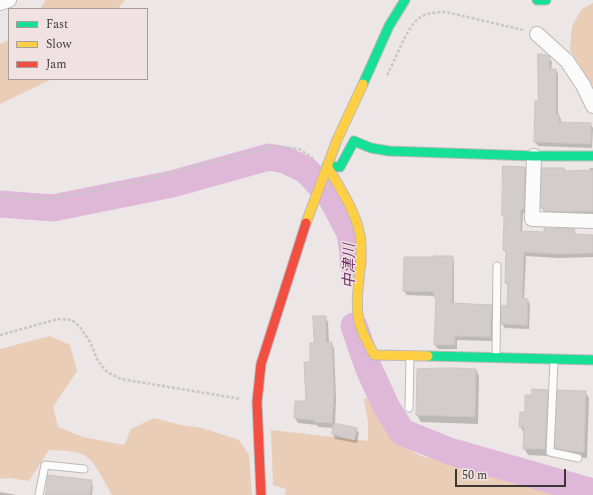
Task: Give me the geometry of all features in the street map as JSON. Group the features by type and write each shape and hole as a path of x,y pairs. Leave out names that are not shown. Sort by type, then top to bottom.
{"street":[{"path":"0,3 9,0"},
{"path":"261,495 257,402 261,364 312,202 389,26 405,0"},
{"path":"537,0 546,0"},
{"path":"537,34 567,62 583,85 593,106"},
{"path":"325,170 340,167 354,141 371,148 389,151 534,156 593,156"},
{"path":"534,156 532,219 593,221"},
{"path":"325,170 348,200 358,226 361,247 358,308 359,322 374,354 593,360"}],"lane":[{"path":"496,357 497,266"},
{"path":"409,408 410,356"},
{"path":"554,359 550,452 578,458"},
{"path":"39,495 45,465 84,469"}],"path":[{"path":"387,76 410,29 418,19 434,12 446,12 537,34"},
{"path":"0,195 23,199 54,198 112,188 278,146 299,149 325,170"},
{"path":"0,335 58,319 72,320 80,327 90,342 98,361 107,372 121,379 257,402"}],"shaded area":[{"path":"46,0 125,0 119,8 41,8"},
{"path":"593,3 593,87 570,50 572,26 581,10"},
{"path":"8,40 8,80 50,80 0,104 0,44"},
{"path":"50,336 70,345 77,371 53,407 58,427 83,437 124,445 131,429 154,418 181,425 202,428 239,440 249,455 252,495 112,495 98,470 84,455 75,452 49,450 29,481 10,478 0,479 0,349"},
{"path":"374,397 395,442 421,456 568,495 285,495 286,489 273,485 271,430 368,441 368,422 364,399"}],"building":[{"path":"538,54 547,55 550,57 549,69 556,69 556,114 559,114 559,122 591,123 591,144 534,142 535,101 538,101"},
{"path":"503,166 525,167 524,209 521,209 520,231 544,232 544,228 575,229 574,234 593,235 593,253 557,254 524,252 522,298 528,299 527,325 501,324 502,305 507,306 508,283 505,283 506,250 503,250"},
{"path":"542,168 564,168 564,171 593,170 593,211 544,211 544,208 541,208"},
{"path":"453,256 452,303 492,305 490,337 455,336 455,345 434,345 436,297 434,297 434,292 403,291 404,257"},
{"path":"313,316 326,316 326,342 332,342 334,393 332,423 314,422 314,420 294,418 295,401 306,401 304,362 310,362 310,343 314,343"},
{"path":"417,369 476,369 475,417 416,415"},
{"path":"532,389 548,390 545,449 523,449 524,427 519,427 520,412 525,412 525,395 532,395"},
{"path":"558,390 586,391 584,452 555,448"},
{"path":"334,423 357,428 354,440 332,434"},
{"path":"48,475 92,480 90,495 46,495"}],"waterway":[{"name":"中津川","path":"0,204 53,208 172,184 269,157 285,160 306,170 331,197 350,233 353,264"},
{"name":"中津川","path":"354,326 369,369 386,406 402,432 449,451 593,492"}],"traffic: fast":[{"path":"363,84 389,26 405,0"},
{"path":"537,0 546,0"},
{"path":"327,166 340,167 354,141 371,148 389,151 534,156 593,156"},
{"path":"428,356 593,360"}],"traffic: slow":[{"path":"306,223 337,140 363,84"},
{"path":"327,166 351,208 358,226 361,246 357,300 359,321 361,330 374,355 428,356"}],"traffic: jam":[{"path":"261,495 257,402 261,364 306,223"}]}
